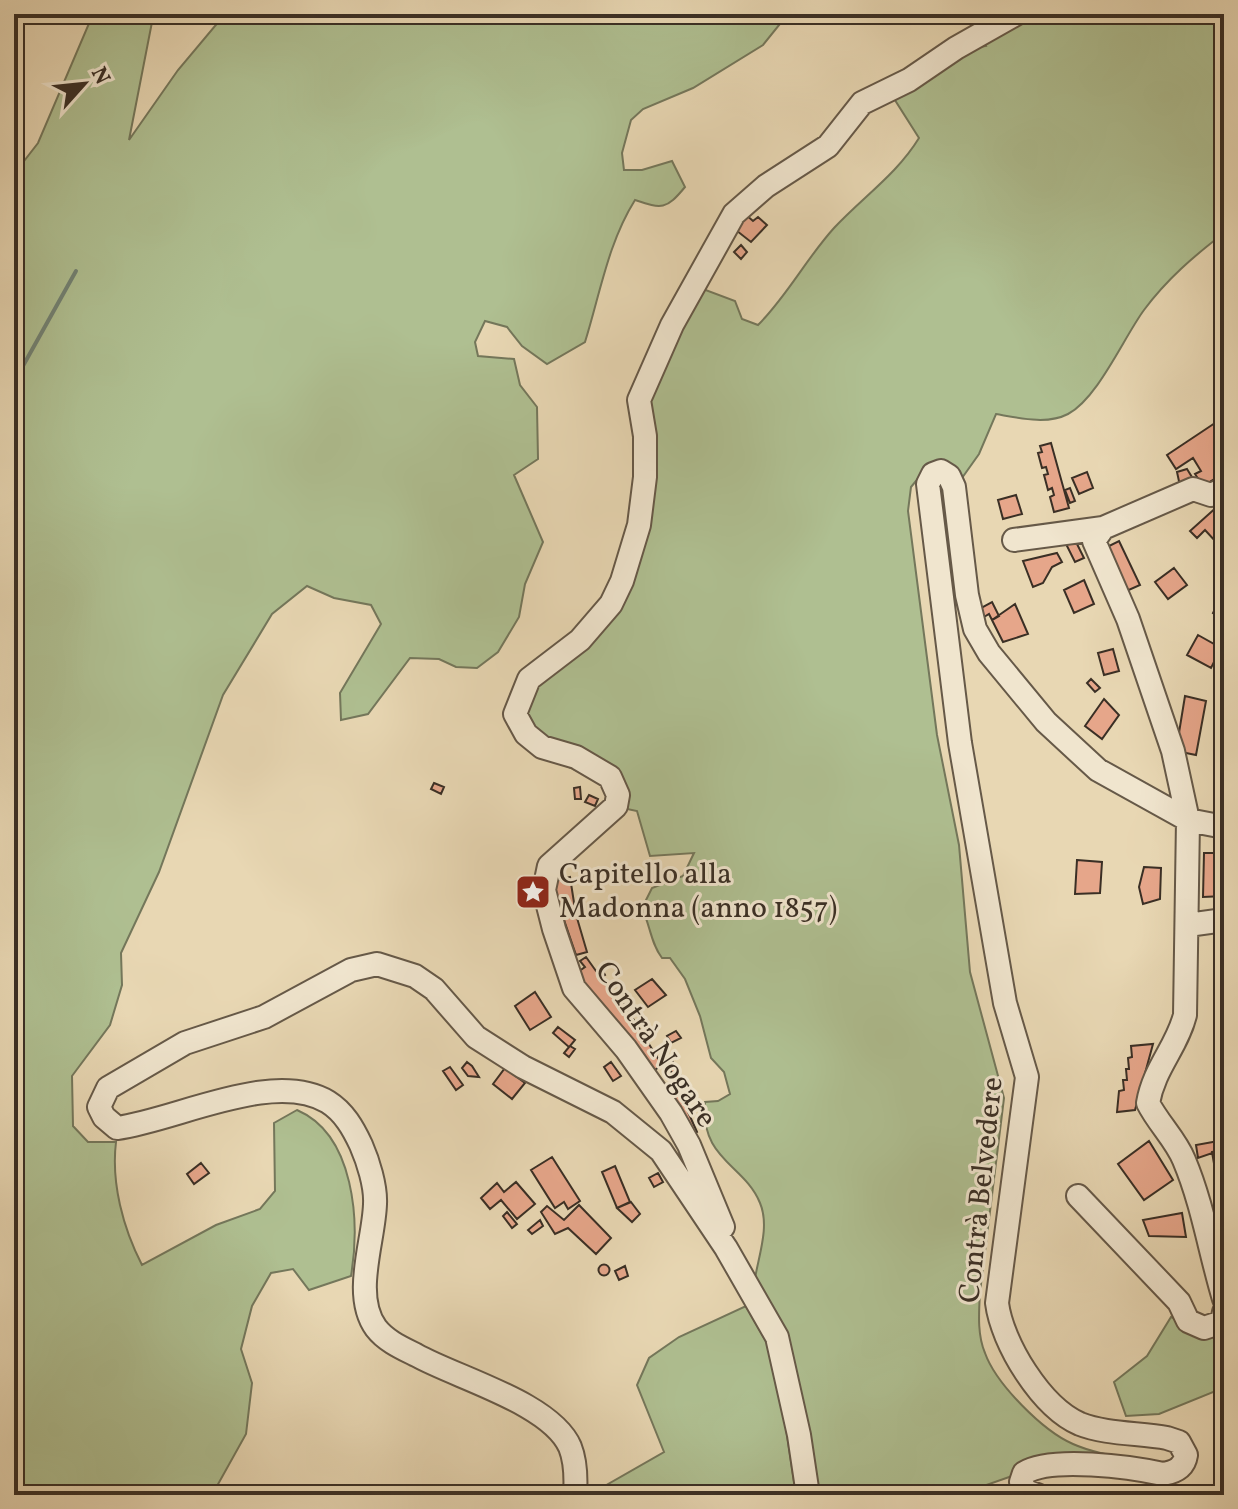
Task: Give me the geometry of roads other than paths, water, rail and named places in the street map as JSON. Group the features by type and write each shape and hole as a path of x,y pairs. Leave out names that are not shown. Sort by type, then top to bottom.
{"street":[{"name":"Contrà Nogare","path":"726,1248 716,1210 671,1113 610,1028 574,988 544,890 553,861 616,806 618,795 615,784 601,770 533,740 517,722 517,705 529,679 577,643 611,604 622,581 639,525 645,477 639,400 664,341 728,221 766,186 828,146 862,103 909,80 956,48 1016,14"},
{"name":"Contrà Belvedere","path":"1037,1495 1026,1491 1021,1482 1024,1473 1033,1467 1065,1465 1163,1474 1174,1472 1185,1463 1186,1455 1179,1442 1081,1424 1060,1412 1020,1362 1000,1327 997,1303 1027,1077 1005,1003 960,743 940,606 928,484 933,474 941,471 949,476 954,487 967,595 975,629 989,653 1075,751 1128,790 1188,820"},
{"path":"1014,540 1103,528 1193,489 1211,495 1224,489"},
{"path":"1103,528 1094,541 1128,619 1173,751 1188,820 1184,1021 1155,1073 1148,1103 1160,1127 1183,1156 1195,1188 1224,1299"},
{"path":"1188,820 1224,827"},
{"path":"1188,925 1224,920"},
{"name":"Contrà Nogare","path":"575,1495 576,1477 570,1448 559,1430 519,1403 393,1343 371,1319 365,1299 375,1200 356,1133 344,1115 330,1103 309,1093 264,1091 117,1128 104,1117 100,1101 108,1088 185,1043 222,1028 264,1017 351,970 377,964 387,966 434,989 476,1037 499,1053 571,1088 637,1129 661,1151 726,1248"},
{"path":"1078,1196 1179,1302 1188,1321 1204,1328 1222,1322 1224,1312"},
{"path":"726,1248 777,1337 799,1435 808,1495"}],"waterway":[{"path":"14,382 76,271"}],"place":[{"name":"Capitello alla Madonna (anno 1857)","path":"533,892"}]}
